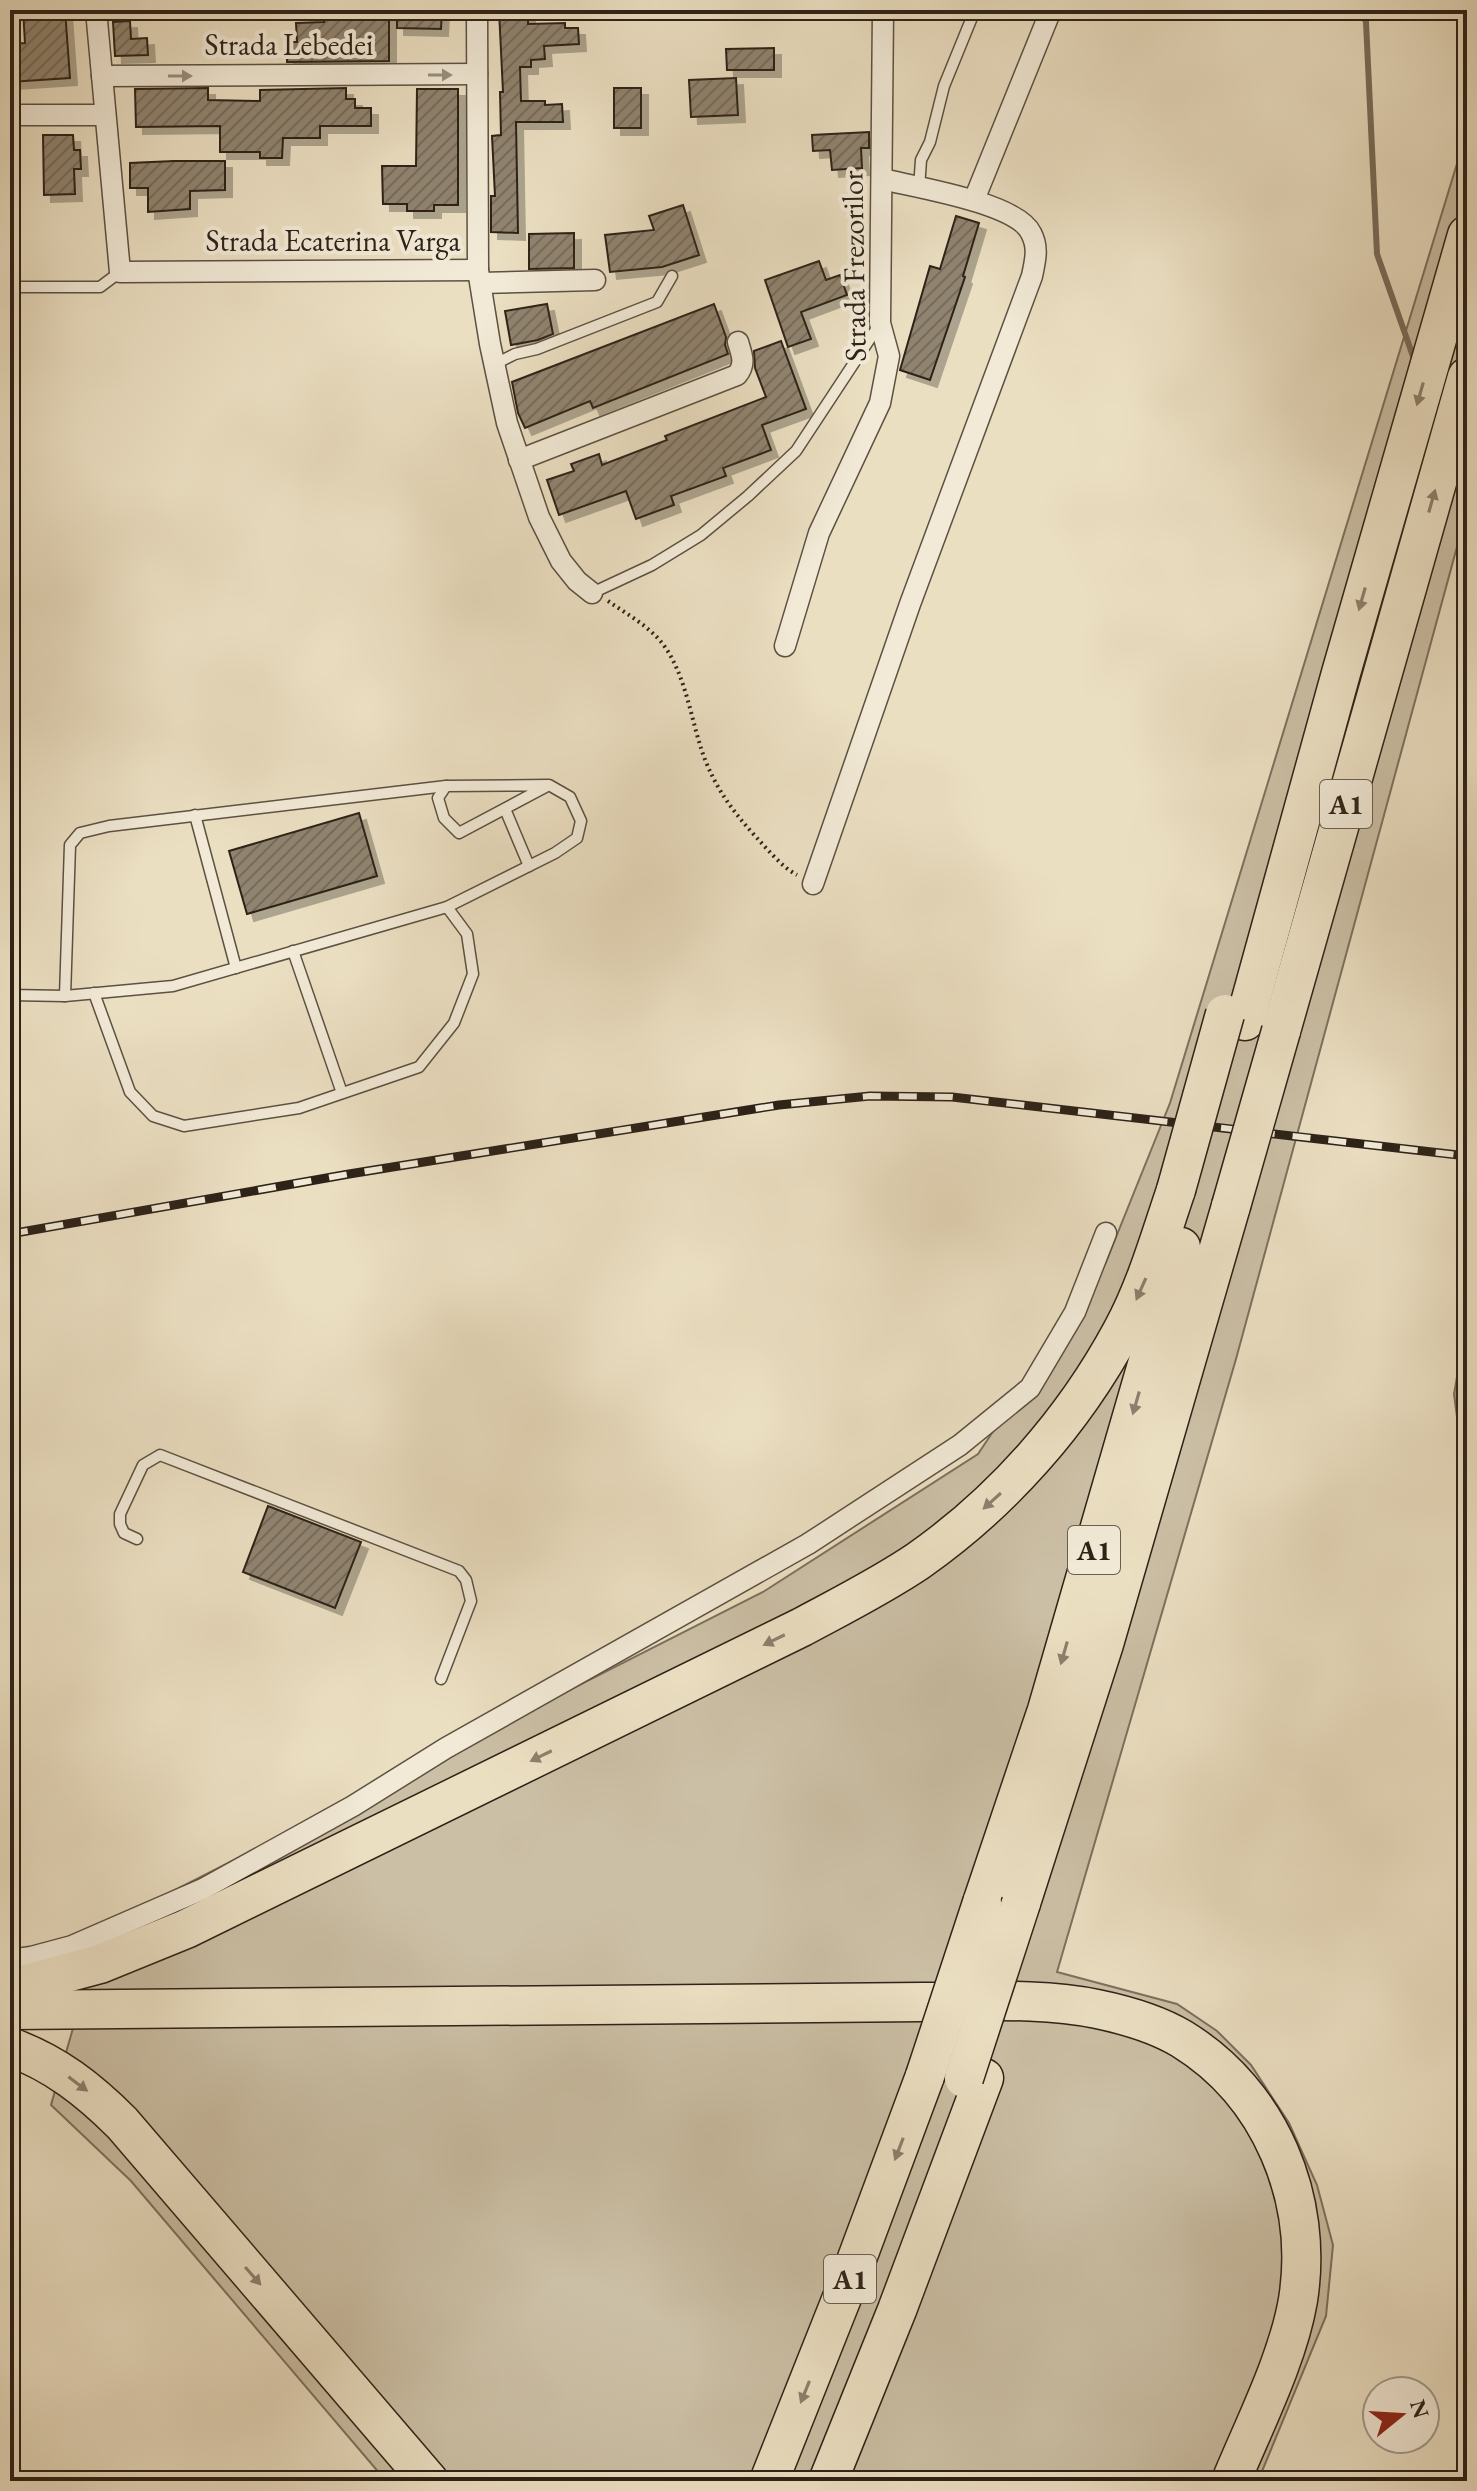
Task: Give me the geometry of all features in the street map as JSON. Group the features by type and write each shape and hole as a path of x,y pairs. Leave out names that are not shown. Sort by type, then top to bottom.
{"highway":[{"name":"A1","path":"809,2481 974,2078 1032,1904 1104,1644 1213,1199 1235,1018 1341,673 1467,235"},
{"name":"A1","path":"769,2481 849,2280 925,2076 1213,1199 1290,1033 1467,377"},
{"path":"10,1988 100,1964 141,1949 232,1907 802,1627 917,1562 1002,1492 1068,1415 1123,1329 1146,1278 1213,1199"},
{"path":"10,2010 1049,2003 1095,2009 1146,2022 1181,2038 1238,2087 1262,2120 1281,2155 1300,2219 1303,2257 1298,2302 1285,2349 1231,2481"},
{"path":"10,2047 50,2064 77,2082 122,2123 429,2481"},
{"path":"828,2481 897,2310 974,2078"}],"street":[{"path":"96,10 120,272"},
{"name":"Strada Ecaterina Varga","path":"120,272 480,276 477,10"},
{"name":"Strada Frezorilor","path":"785,646 819,533 880,403 889,356 880,323 883,10"},
{"path":"974,200 1051,10"},
{"name":"Strada Lebedei","path":"102,76 477,74"},
{"path":"10,115 105,115"},
{"path":"813,884 910,604 1032,276 1037,252 1031,232 1018,219 974,200 882,179"},
{"path":"592,593 577,581 561,561 539,517 507,423 480,276 595,280"},
{"path":"519,460 737,375 743,359 738,342"},
{"path":"10,1960 72,1946 203,1889 808,1544 960,1445 1030,1388 1075,1312 1106,1233"}],"lane":[{"path":"919,188 921,160 930,142 944,86 975,10"},
{"path":"10,287 100,287 120,272"},
{"path":"495,364 657,302 672,276"},
{"path":"592,593 652,565 701,535 796,451 880,323"},
{"path":"446,786 438,798 444,818 459,833 549,785"},
{"path":"10,995 65,996 173,986 447,907 577,838 581,821 570,797 549,785 446,786 109,826 80,833 70,845 65,996"},
{"path":"505,809 529,866"},
{"path":"195,815 236,968"},
{"path":"94,993 130,1092 153,1116 184,1126 299,1108 419,1067 454,1023 473,974 467,934 447,907"},
{"path":"293,951 342,1093"},
{"path":"137,1539 124,1533 120,1514 143,1465 160,1455 459,1571 466,1580 471,1601 441,1679"}],"path":[{"path":"592,593 650,630 666,649 690,707 716,785 733,812 791,872 813,884"}],"shaded area":[{"path":"1467,131 1467,510 1236,1359 1057,1972 1177,2004 1217,2031 1251,2065 1289,2123 1317,2185 1333,2245 1326,2316 1258,2481 386,2481 131,2181 51,2105 102,1927 763,1592 978,1454 1106,1262 1170,1103"},
{"path":"1467,1320 1467,1493 1454,1394"}],"building":[{"path":"23,10 65,10 70,78 10,82 10,44 25,43"},
{"path":"397,10 442,10 441,29 397,28"},
{"path":"499,10 528,10 528,24 565,23 565,28 578,28 579,44 544,46 545,59 531,60 531,67 520,67 521,101 562,104 563,122 516,122 518,233 491,232 491,196 495,196 492,136 501,135 500,92 503,92"},
{"path":"324,13 389,13 389,61 287,62 287,42 297,42 296,23 324,22"},
{"path":"130,21 131,39 147,38 148,55 115,56 113,22"},
{"path":"774,48 774,70 727,70 726,49"},
{"path":"736,78 738,115 691,117 689,80"},
{"path":"208,88 208,100 260,101 260,90 346,88 346,99 355,99 355,108 371,108 371,126 320,126 320,138 283,138 282,158 260,158 260,152 220,152 220,126 136,127 135,89"},
{"path":"614,88 641,88 641,128 614,128"},
{"path":"417,89 458,89 458,205 434,205 434,211 407,211 407,204 383,204 382,166 416,166"},
{"path":"869,132 869,148 861,148 862,168 832,170 830,150 813,151 812,135"},
{"path":"43,135 73,135 74,150 80,150 81,169 74,169 75,194 44,195"},
{"path":"225,161 225,190 190,191 190,209 148,212 148,188 130,188 130,163"},
{"path":"683,205 699,255 662,267 610,272 605,235 654,230 649,216"},
{"path":"956,216 979,223 965,277 930,380 900,370 930,266 940,269"},
{"path":"574,233 574,268 529,269 529,234"},
{"path":"819,261 826,280 840,275 847,295 801,312 811,339 788,347 765,280"},
{"path":"547,304 553,334 511,345 505,311"},
{"path":"714,304 726,337 728,354 593,408 590,401 525,428 518,413 512,382"},
{"path":"781,341 806,409 762,425 771,450 723,468 726,476 671,496 674,505 636,519 626,491 559,515 547,480 574,471 571,464 599,454 602,465 667,440 665,436 766,397 755,368 754,351"},
{"path":"359,813 377,876 247,914 229,851"},
{"path":"268,1506 361,1542 335,1608 243,1572"}],"waterway":[{"path":"1360,10 1366,22 1377,254 1415,362"},
{"path":"1457,470 1467,494"}],"railway":[{"path":"10,1234 349,1174 779,1105 870,1096 952,1097 1467,1156"}]}
